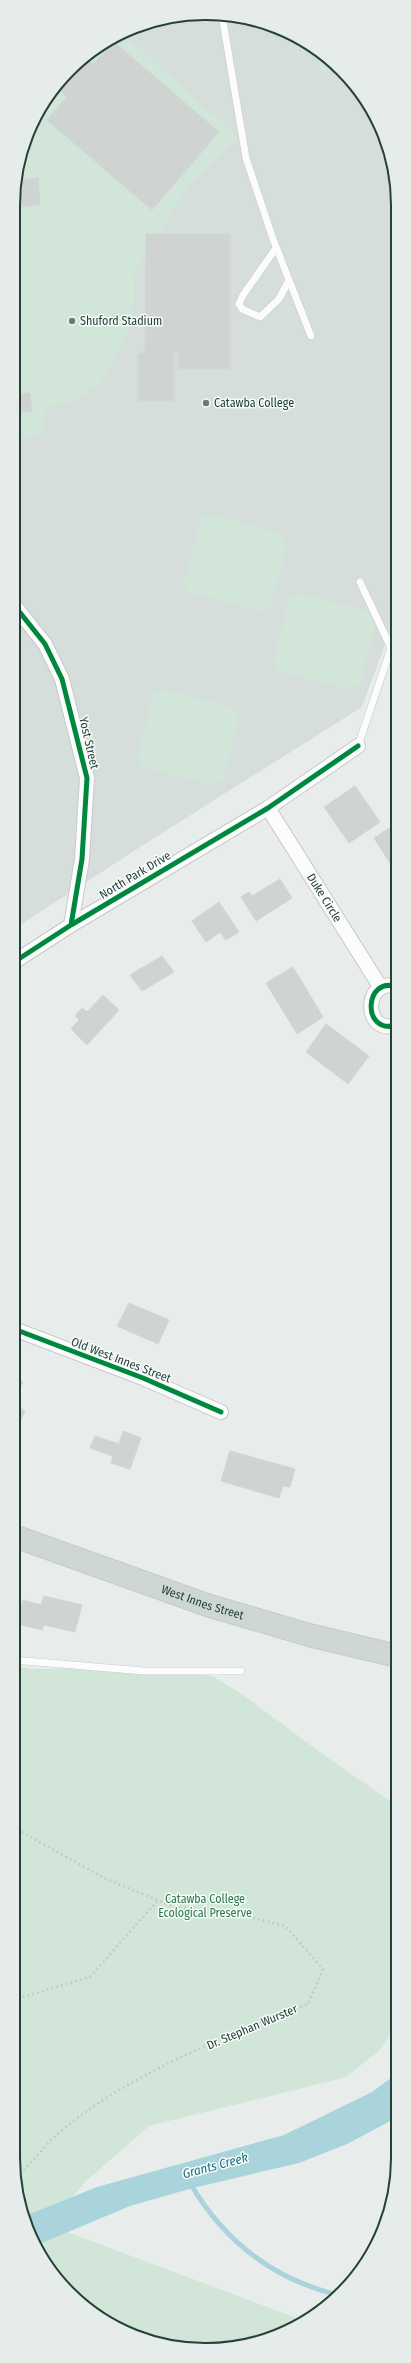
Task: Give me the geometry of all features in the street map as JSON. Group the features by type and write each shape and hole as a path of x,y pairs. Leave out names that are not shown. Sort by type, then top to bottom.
{"main road":[{"name":"West Innes Street","path":"20,1538 207,1605 309,1635 391,1655"}],"street":[{"name":"Yost Street","path":"20,613 45,644 62,678 87,778 82,859 71,925"},
{"name":"North Park Drive","path":"20,958 71,925 268,808 358,746"},
{"name":"Duke Circle","path":"268,808 381,988"},
{"path":"391,986 381,988 372,997 370,1003 373,1016 382,1024 391,1025"},
{"name":"Old West Innes Street","path":"20,1331 143,1378 221,1412"}],"lane":[{"path":"223,21 246,158 276,248 311,336"},
{"path":"276,248 243,295 239,304 242,310 260,317 279,299 290,280"},
{"path":"358,746 391,648 360,582"},
{"path":"20,1661 144,1671 241,1671"}],"path":[{"path":"20,1998 90,1977 158,1900"}],"shaded area":[{"name":"Catawba College","path":"193,20 218,20 254,26 288,39 309,51 328,66 345,83 360,102 372,123 385,157 391,193 391,628 362,707 148,842 20,925 20,193 26,157 39,123 51,102 74,74 83,66 102,51 123,39 157,26"}],"green space":[{"path":"127,37 239,138 189,185 135,272 132,313 123,342 109,371 99,383 76,399 47,407 42,436 20,440 20,193 26,157 39,123 51,102 66,83 83,66 102,51"},
{"path":"317,57 333,71 322,74"},
{"path":"211,514 281,533 287,544 270,607 260,611 188,592 184,583 201,520"},
{"path":"300,593 370,612 376,623 359,685 349,689 278,671 273,662 290,598"},
{"path":"164,689 234,708 239,718 223,781 212,785 141,767 137,757 153,694"},
{"name":"Catawba College Ecological Preserve","path":"20,1667 34,1669 155,1667 212,1676 242,1694 320,1752 391,1802 391,2033 379,2051 346,2077 149,2126 87,2180 49,2225 297,2318 288,2324 254,2337 218,2343 193,2343 157,2337 123,2324 102,2312 83,2297 66,2280 51,2261 39,2240 26,2206 20,2170"}],"water":[{"name":"Grants Creek","path":"391,2078 391,2121 347,2144 299,2163 193,2188 130,2206 41,2243 39,2240 29,2214 97,2187 284,2135 372,2092"}],"building":[{"path":"116,43 219,132 152,210 47,120 67,97 60,91 66,83 89,61 93,64 106,49"},
{"path":"38,178 40,205 20,207 22,179"},
{"path":"146,234 230,234 230,369 178,369 178,351 174,351 174,401 138,401 138,354 145,352"},
{"path":"30,393 32,411 20,412 20,394"},
{"path":"355,786 380,822 349,843 324,807"},
{"path":"391,827 391,865 374,838"},
{"path":"280,879 292,898 256,921 241,897 249,892 252,896"},
{"path":"219,902 239,932 226,940 220,932 206,942 192,921"},
{"path":"162,956 174,972 142,991 130,975"},
{"path":"293,967 323,1017 297,1034 266,983"},
{"path":"103,995 119,1010 87,1045 71,1029 79,1020 75,1016 82,1008 87,1012"},
{"path":"326,1024 369,1056 348,1084 306,1052"},
{"path":"129,1303 169,1320 158,1344 117,1326"},
{"path":"20,1380 23,1382 20,1388"},
{"path":"20,1408 25,1411 20,1421"},
{"path":"123,1431 141,1438 130,1469 111,1463 113,1456 90,1448 95,1436 119,1444"},
{"path":"230,1451 295,1469 290,1487 283,1486 279,1498 221,1481"},
{"path":"44,1596 82,1605 75,1632 44,1625 42,1630 20,1625 20,1612 23,1600 41,1605"}],"waterway":[{"name":"Grants Creek","path":"190,2183 203,2204 218,2223 234,2240 252,2255 271,2268 292,2279 332,2293"}],"cycle path":[{"path":"20,613 45,644 62,679 87,778 82,859 71,925"},
{"path":"20,958 71,925 268,808 358,746"},
{"path":"391,986 386,986 378,989 373,997 371,1006 372,1015 377,1022 385,1026 391,1026"},
{"path":"20,1331 143,1378 221,1412"}],"place":[{"name":"Shuford Stadium","path":"72,321"},
{"name":"Catawba College","path":"206,403"}]}
